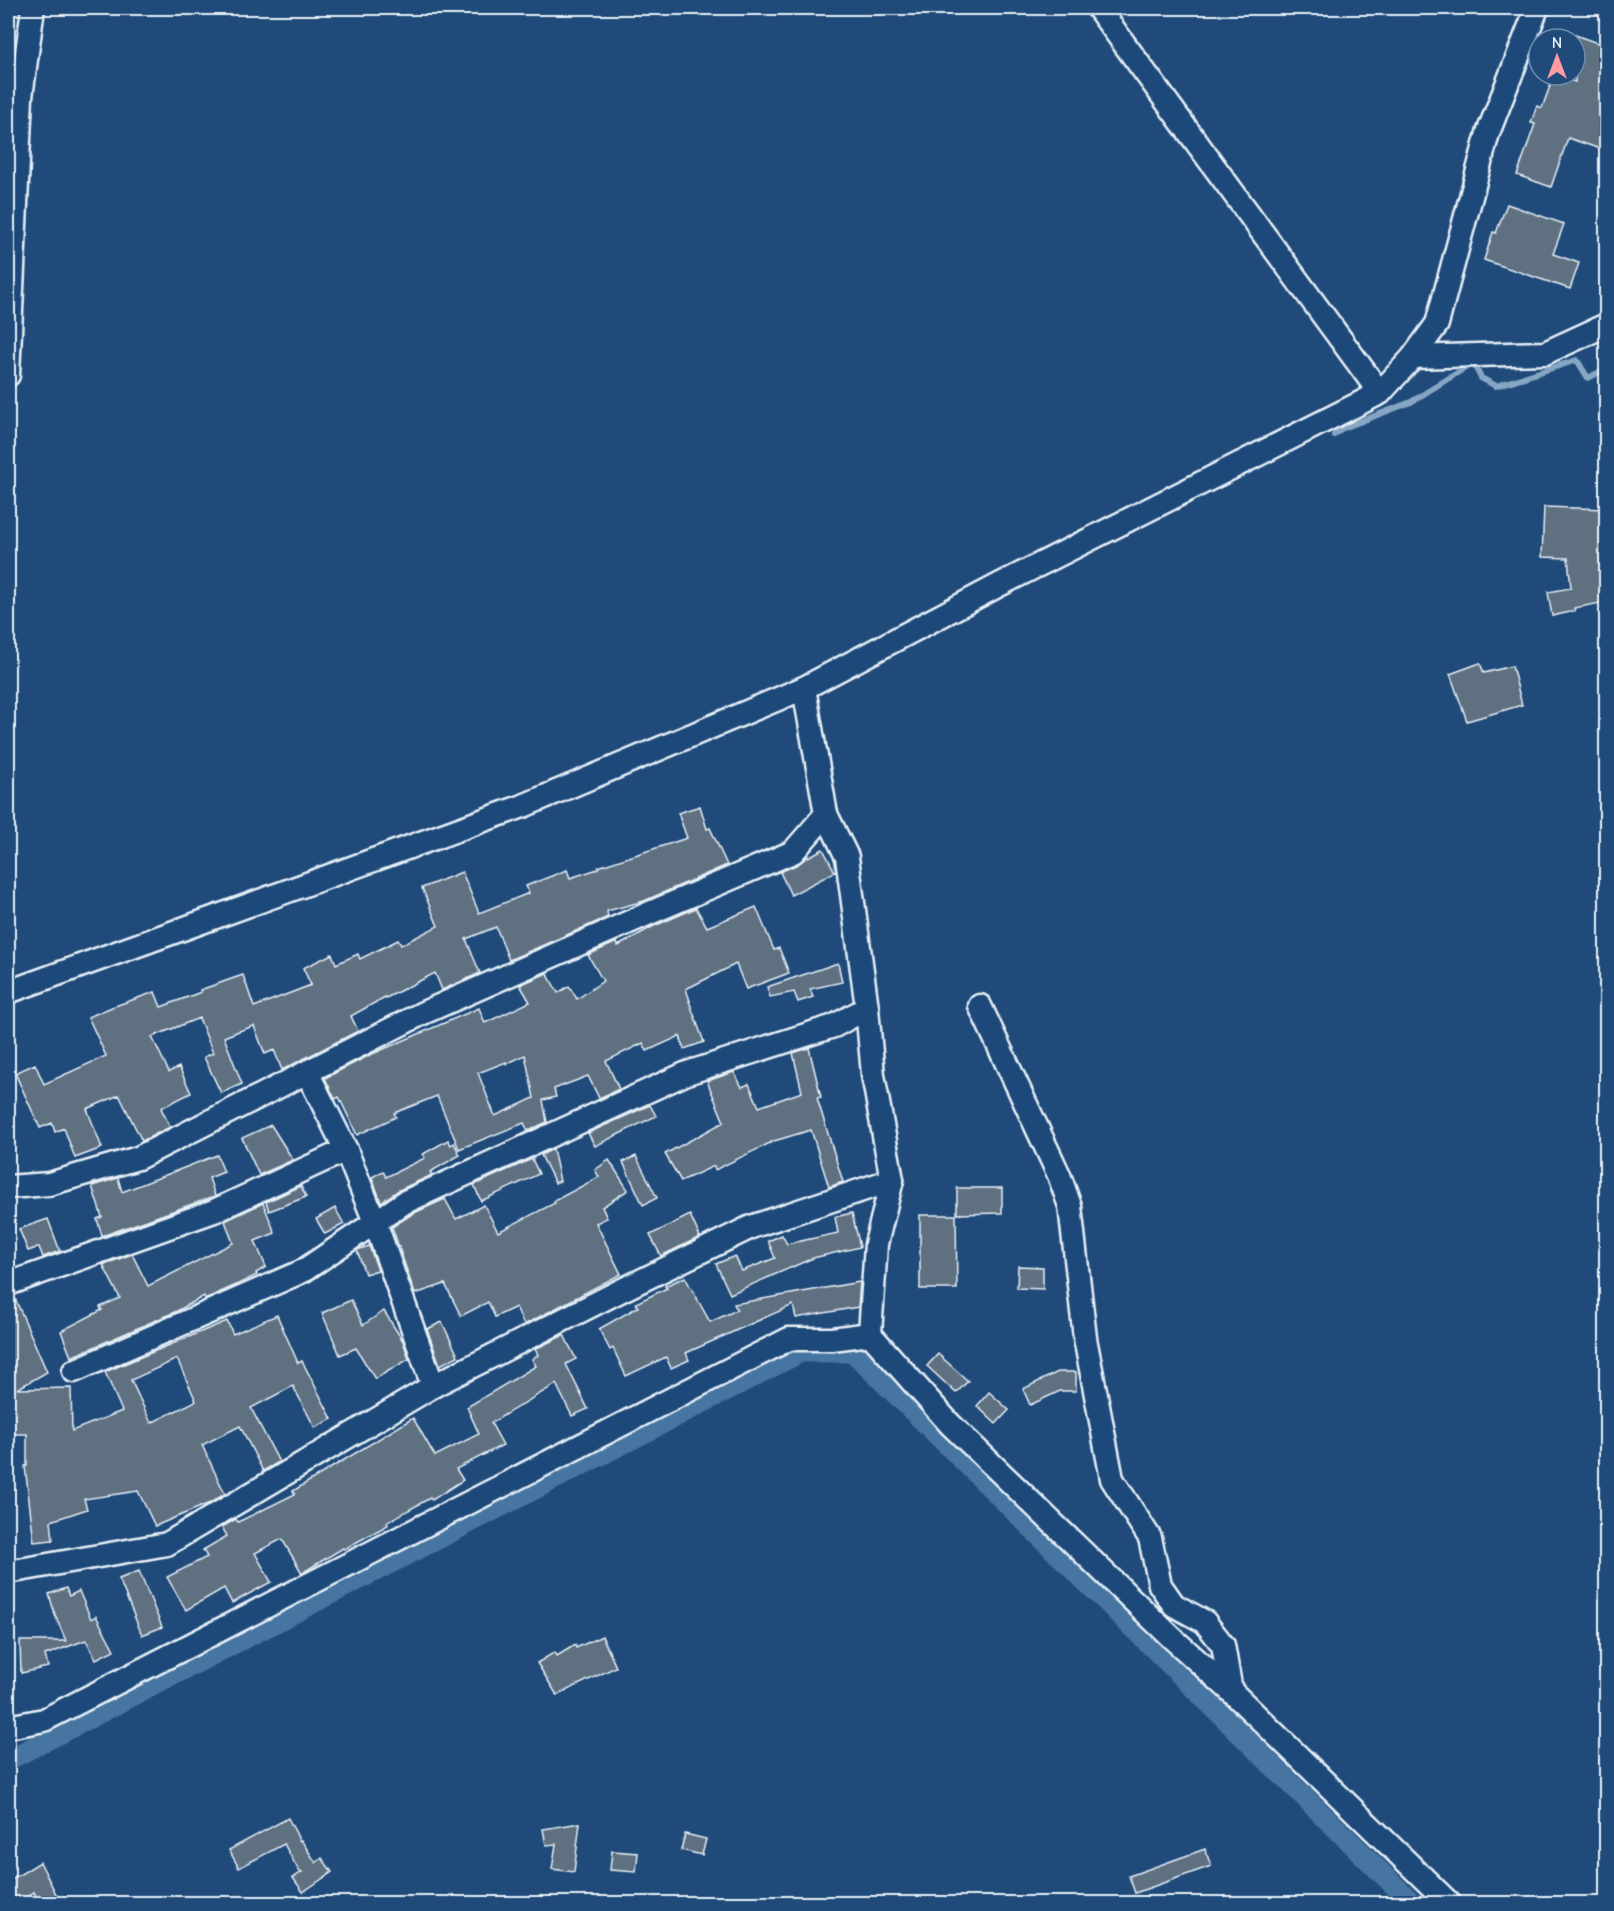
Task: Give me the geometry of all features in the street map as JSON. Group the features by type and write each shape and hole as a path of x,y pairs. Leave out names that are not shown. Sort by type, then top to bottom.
{"street":[{"path":"8,375 21,97 33,8"},
{"path":"1098,8 1380,393"},
{"path":"8,992 523,806 804,688 1001,584 1380,393 1413,357 1437,324 1488,133 1537,8"},
{"path":"1413,357 1545,353 1606,325"},
{"path":"804,688 826,814 847,856 867,1008 873,1075 892,1180 876,1244 870,1334 950,1424 1171,1637 1231,1691 1450,1904"},
{"path":"8,1186 49,1184 138,1158 434,1008 793,852 826,814"},
{"path":"980,1006 1059,1175 1070,1206 1084,1338 1112,1479 1150,1538 1160,1585 1174,1605 1205,1622 1223,1645 1231,1691"},
{"path":"74,1371 303,1271 405,1202 687,1073 834,1026 867,1008"},
{"path":"307,1072 346,1150 375,1222 433,1386"},
{"path":"8,1284 214,1211 346,1150"},
{"path":"8,1572 167,1544 433,1386 751,1227 892,1180"},
{"path":"8,1727 44,1720 789,1339 832,1340 870,1334"}],"building":[{"path":"1587,39 1606,46 1606,151 1568,138 1551,187 1517,175 1535,124 1531,123 1537,106 1542,108 1550,87 1587,87"},
{"path":"1507,204 1564,224 1553,254 1579,263 1570,289 1484,260 1493,232 1496,233"},
{"path":"1544,507 1606,509 1606,602 1574,608 1575,611 1552,616 1548,592 1571,588 1568,558 1542,557"},
{"path":"1480,663 1484,673 1512,666 1522,705 1467,721 1450,674"},
{"path":"700,806 707,829 710,828 727,865 644,901 607,911 608,917 509,960 496,927 466,939 480,973 442,990 435,973 385,997 351,1016 358,1031 282,1070 274,1050 265,1054 254,1026 239,1031 224,1037 242,1084 221,1093 204,1057 213,1053 199,1018 152,1037 169,1072 179,1067 191,1093 161,1108 170,1127 142,1141 119,1095 87,1109 102,1148 75,1158 64,1128 55,1132 52,1123 40,1128 15,1073 35,1064 44,1084 106,1056 88,1017 112,1007 155,992 161,1007 243,975 254,1007 311,985 303,968 332,954 336,964 358,954 360,959 398,940 401,945 438,926 422,888 462,872 479,913 529,893 526,886 567,870 570,878 687,838 678,813"},
{"path":"823,849 835,872 791,895 780,872"},
{"path":"756,907 774,950 779,948 789,973 746,989 736,964 686,989 704,1042 684,1049 680,1036 647,1051 643,1043 606,1061 619,1089 599,1098 588,1076 554,1089 556,1097 543,1100 547,1122 528,1131 524,1123 459,1149 437,1096 394,1113 396,1117 357,1135 339,1097 335,1099 325,1078 370,1055 479,1008 485,1023 530,1002 520,985 547,973 558,993 569,986 577,999 603,981 588,955 617,942 618,946 652,927 696,908 707,927","holes":["525,1055 534,1098 495,1116 478,1073"]},
{"path":"838,963 842,982 810,989 813,997 798,1002 794,992 770,997 767,987"},
{"path":"809,1048 821,1097 817,1098 843,1182 829,1187 811,1130 774,1141 715,1170 714,1166 681,1181 665,1154 724,1122 707,1081 734,1072 742,1087 749,1084 759,1107 802,1092 793,1053"},
{"path":"650,1105 656,1116 595,1146 588,1133"},
{"path":"271,1125 293,1160 259,1175 242,1138"},
{"path":"448,1140 451,1145 454,1143 460,1155 430,1172 432,1175 399,1190 381,1202 372,1177 383,1171 386,1177 425,1158 423,1154"},
{"path":"553,1149 560,1181 555,1183 541,1155"},
{"path":"217,1155 224,1172 209,1178 215,1196 102,1236 97,1219 102,1217 92,1186 118,1178 122,1192"},
{"path":"636,1156 657,1198 643,1205 623,1162"},
{"path":"532,1159 539,1174 481,1201 474,1185"},
{"path":"609,1160 628,1190 602,1207 607,1218 596,1223 621,1274 524,1325 516,1307 495,1317 488,1302 461,1316 445,1284 415,1294 392,1227 412,1214 445,1199 456,1219 484,1205 498,1232 599,1177 595,1170"},
{"path":"301,1186 306,1197 269,1211 266,1202"},
{"path":"957,1188 1002,1188 1002,1213 957,1214"},
{"path":"263,1203 275,1233 255,1241 266,1267 256,1273 257,1275 205,1299 204,1296 177,1311 71,1357 61,1331 102,1310 100,1307 120,1298 103,1265 132,1254 148,1286 233,1243 225,1221"},
{"path":"335,1208 344,1224 325,1234 316,1219"},
{"path":"852,1213 860,1247 813,1258 730,1294 716,1264 735,1256 742,1271 775,1258 768,1241 782,1235 787,1244 838,1233 835,1217"},
{"path":"690,1215 700,1237 661,1256 650,1235"},
{"path":"920,1215 956,1215 957,1289 920,1289"},
{"path":"48,1219 60,1251 43,1257 39,1247 28,1251 19,1229"},
{"path":"369,1246 378,1270 365,1274 357,1250"},
{"path":"1018,1266 1043,1267 1043,1289 1017,1288"},
{"path":"685,1277 710,1322 737,1310 734,1304 860,1282 858,1307 796,1318 793,1305 686,1353 689,1360 671,1368 666,1357 626,1376 613,1348 610,1350 599,1329 638,1307 636,1303"},
{"path":"14,1296 47,1372 17,1389 71,1388 72,1431 122,1411 105,1372 227,1321 233,1334 277,1315 298,1363 302,1361 332,1419 315,1428 293,1386 251,1408 279,1462 263,1471 240,1426 202,1445 225,1494 210,1503 155,1526 138,1491 84,1499 87,1509 51,1521 53,1540 34,1542 25,1466 27,1466 27,1434 8,1434 8,1297","holes":["177,1359 196,1401 151,1423 131,1380"]},
{"path":"351,1300 363,1325 384,1311 403,1341 409,1359 375,1379 356,1348 340,1355 322,1313"},
{"path":"442,1322 458,1356 440,1365 427,1329"},
{"path":"564,1335 576,1359 566,1364 588,1409 572,1416 556,1384 491,1423 503,1445 456,1469 463,1480 432,1500 430,1498 387,1522 388,1525 343,1548 302,1573 282,1539 255,1553 271,1582 232,1603 224,1588 186,1610 167,1577 207,1557 203,1550 227,1536 222,1527 236,1519 238,1522 295,1494 293,1491 413,1418 435,1456 479,1434 467,1407 536,1366 532,1359 538,1355 535,1349"},
{"path":"938,1354 968,1381 956,1393 927,1366"},
{"path":"1058,1372 1076,1372 1076,1391 1060,1391 1030,1405 1023,1389"},
{"path":"989,1392 1009,1410 996,1424 977,1406"},
{"path":"139,1571 162,1627 142,1635 119,1579"},
{"path":"66,1588 69,1596 79,1591 91,1619 96,1616 114,1650 96,1659 86,1640 45,1655 48,1667 21,1673 20,1641 66,1641 49,1594"},
{"path":"602,1636 616,1667 557,1695 537,1663 555,1652 557,1656 575,1645 576,1648"},
{"path":"288,1818 300,1841 316,1863 322,1858 332,1872 303,1892 293,1878 302,1872 299,1871 284,1844 239,1868 229,1850"},
{"path":"580,1823 574,1872 552,1869 556,1844 546,1845 543,1829"},
{"path":"685,1834 706,1839 702,1855 681,1850"},
{"path":"1205,1849 1211,1866 1135,1893 1129,1876"},
{"path":"612,1851 638,1853 636,1872 610,1870"},
{"path":"40,1862 61,1904 39,1904 34,1892 18,1904 8,1904 8,1882"}],"waterway":[{"path":"1334,435 1341,429 1411,402 1473,363 1481,378 1496,386 1577,360 1588,378 1606,369"},
{"path":"8,1760 801,1352 853,1352 1413,1904"}]}
